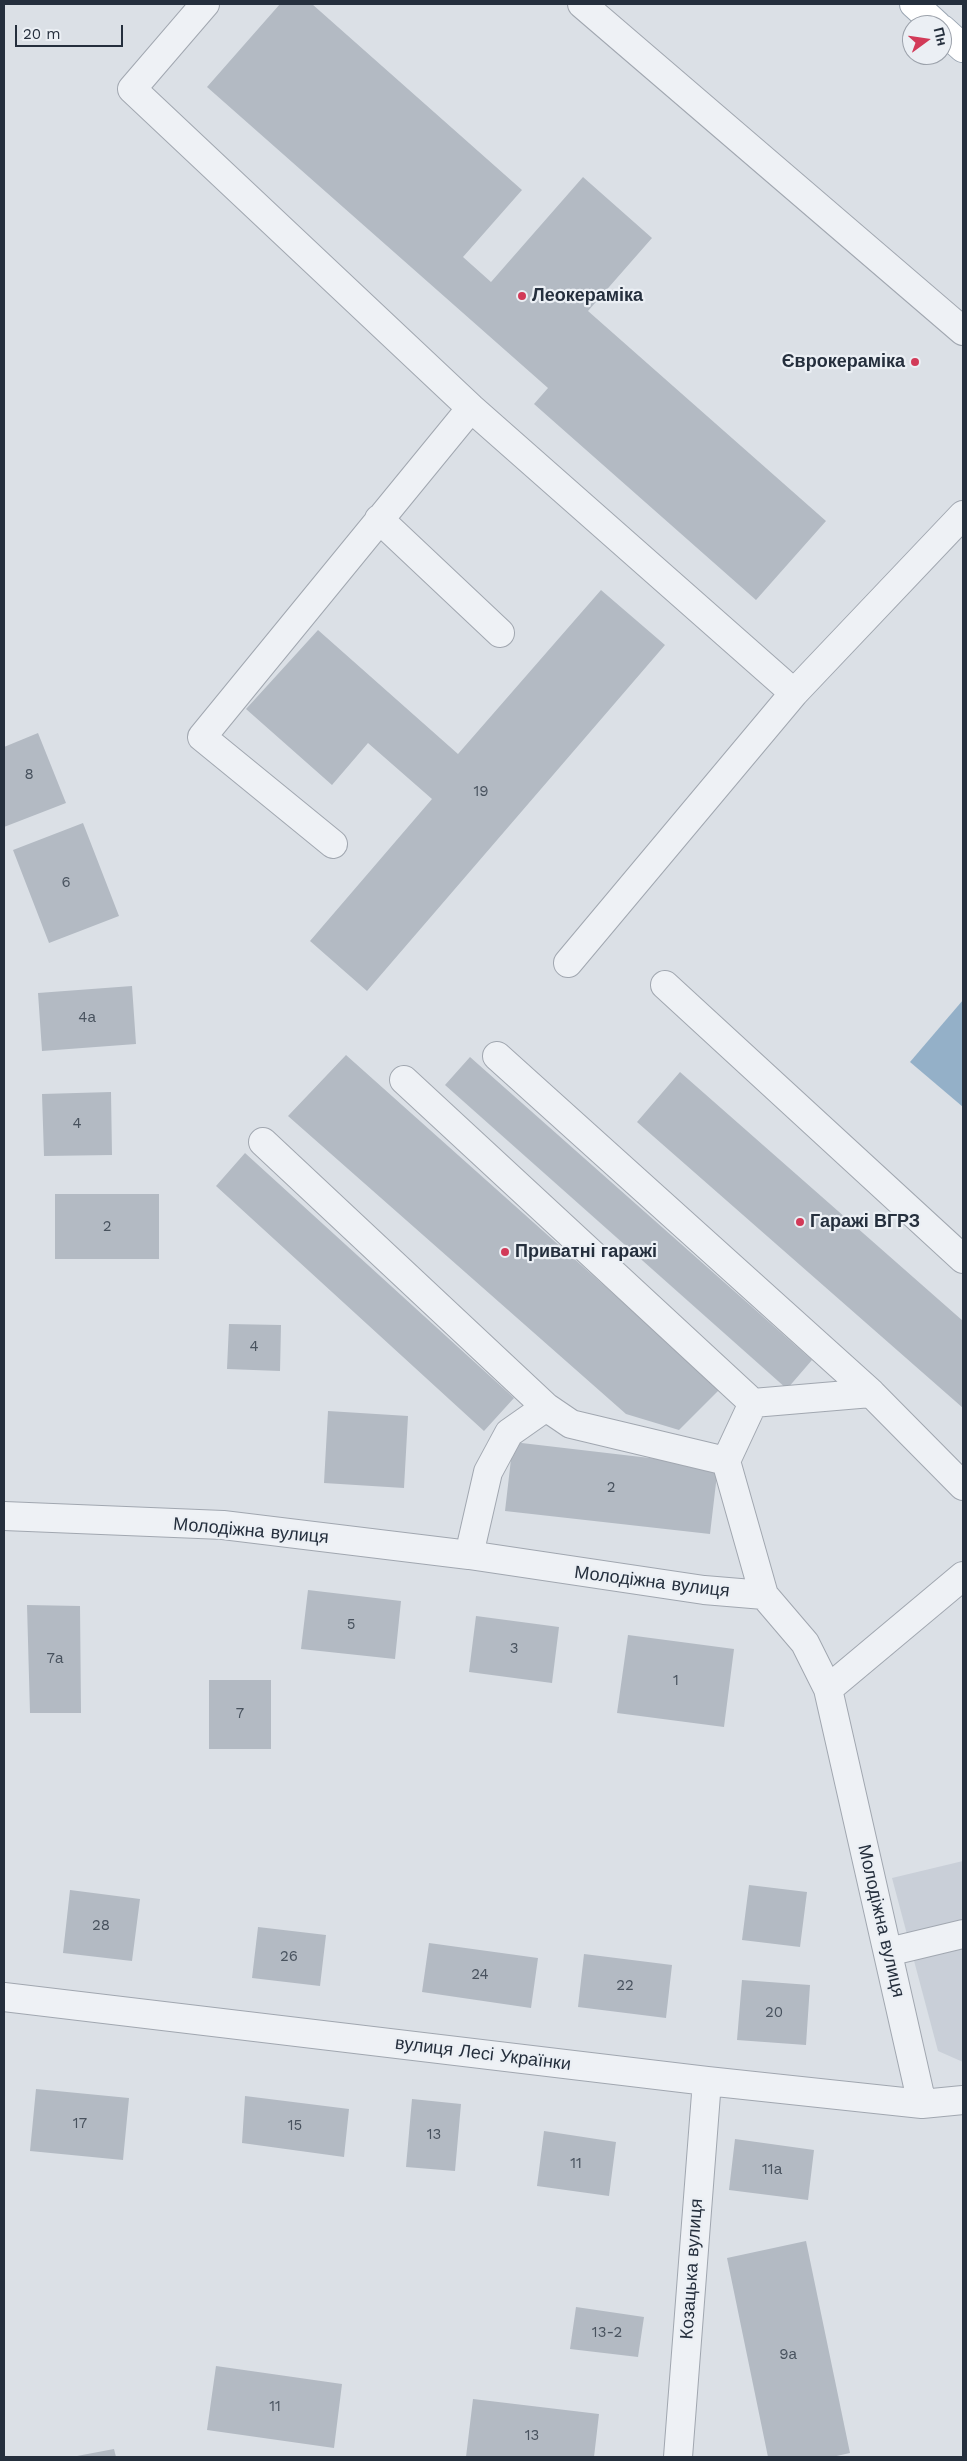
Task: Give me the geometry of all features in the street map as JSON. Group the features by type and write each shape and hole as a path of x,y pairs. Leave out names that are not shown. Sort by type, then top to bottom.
{"main road":[{"path":"914,4 926,15"},
{"path":"952,38 963,48"}],"street":[{"path":"205,4 132,89 471,408 794,693"},
{"path":"582,4 963,331"},
{"path":"333,844 202,737 471,408"},
{"path":"568,963 794,693 963,515"},
{"path":"379,519 500,633"},
{"path":"665,985 963,1259"},
{"path":"497,1056 871,1393 963,1486"},
{"path":"404,1080 753,1402 871,1393"},
{"path":"264,1142 546,1407 571,1424 726,1461"},
{"path":"753,1402 726,1461 764,1595"},
{"path":"469,1556 488,1472 509,1433 546,1407"},
{"name":"Молодіжна вулиця","path":"4,1516 224,1525 469,1556 695,1589 764,1595 805,1643 828,1689 922,2104"},
{"path":"828,1689 963,1576"},
{"path":"888,1952 963,1934"},
{"name":"вулиця Лесі Українки","path":"4,1997 707,2081 922,2104 963,2100"},
{"name":"Козацька вулиця","path":"678,2457 707,2081"}],"shaded area":[{"path":"963,1861 963,2062 938,2051 892,1878"}],"water":[{"path":"963,1000 963,1107 910,1062"}],"building":[{"name":"Леокераміка","path":"280,4 312,4 522,190 463,257 491,282 583,177 652,238 588,311 826,521 756,600 534,404 548,388 207,87"},
{"path":"601,590 665,645 367,991 310,941 432,799 368,743 332,785 246,709 318,630 458,754"},
{"path":"38,733 66,803 4,827 4,747"},
{"path":"83,823 119,916 49,943 13,850"},
{"path":"132,986 136,1044 42,1051 38,993"},
{"name":"Приватні гаражі","path":"346,1055 720,1389 679,1430 626,1414 288,1116"},
{"name":"Приватні гаражі","path":"470,1057 812,1360 787,1389 445,1085"},
{"name":"Гаражі ВГРЗ","path":"680,1072 963,1321 963,1408 637,1122"},
{"path":"111,1092 112,1155 44,1156 42,1094"},
{"path":"245,1153 514,1398 484,1431 216,1186"},
{"path":"55,1194 159,1194 159,1259 55,1259"},
{"path":"229,1324 281,1325 280,1371 227,1369"},
{"path":"328,1411 408,1416 404,1488 324,1483"},
{"path":"513,1442 718,1466 710,1534 505,1511"},
{"path":"308,1590 401,1601 395,1659 301,1649"},
{"path":"27,1605 80,1606 81,1713 30,1713"},
{"path":"476,1616 559,1627 552,1683 469,1672"},
{"path":"628,1635 734,1649 724,1727 617,1713"},
{"path":"209,1680 271,1680 271,1749 209,1749"},
{"path":"749,1885 807,1892 800,1947 742,1940"},
{"path":"70,1890 140,1899 132,1961 63,1953"},
{"path":"258,1927 326,1935 320,1986 252,1978"},
{"path":"429,1943 538,1958 531,2008 422,1992"},
{"path":"584,1954 672,1965 666,2018 578,2007"},
{"path":"742,1980 810,1985 806,2045 737,2040"},
{"path":"36,2089 129,2098 123,2160 30,2151"},
{"path":"245,2096 349,2109 344,2157 242,2143"},
{"path":"412,2099 461,2104 455,2171 406,2167"},
{"path":"544,2131 616,2142 609,2196 537,2186"},
{"path":"735,2139 814,2150 808,2200 729,2190"},
{"path":"806,2241 850,2453 832,2457 768,2457 727,2258"},
{"path":"576,2307 644,2317 638,2357 570,2349"},
{"path":"216,2366 342,2384 334,2448 207,2430"},
{"path":"473,2399 599,2414 594,2457 466,2457"},
{"path":"114,2449 116,2457 77,2457 77,2456"}],"place":[{"name":"Леокераміка","path":"522,296"},
{"name":"Єврокераміка","path":"915,362"},
{"name":"Гаражі ВГРЗ","path":"800,1222"},
{"name":"Приватні гаражі","path":"505,1252"}]}
